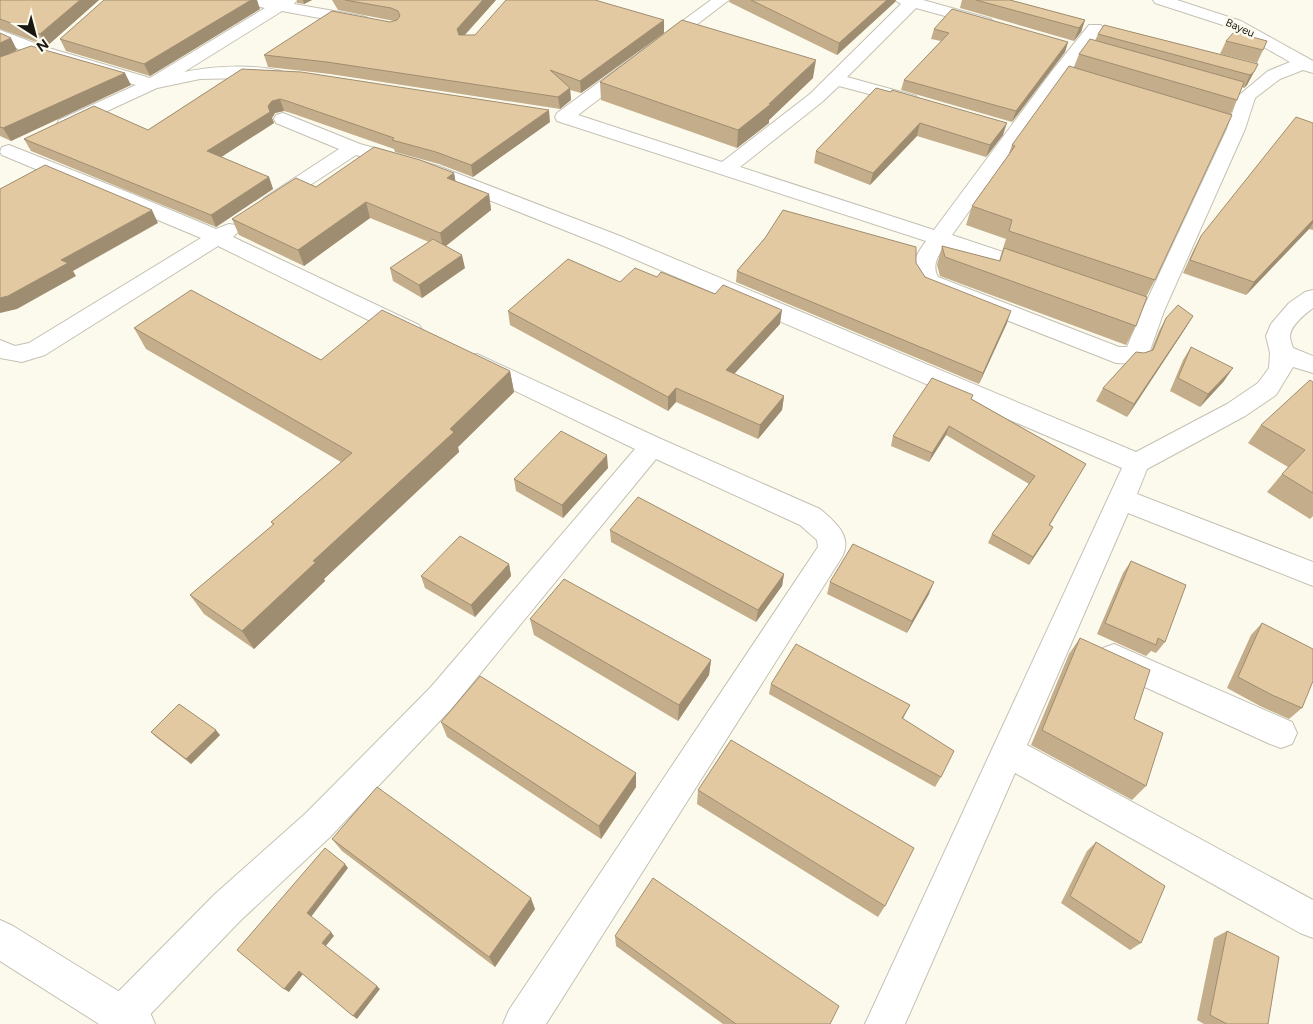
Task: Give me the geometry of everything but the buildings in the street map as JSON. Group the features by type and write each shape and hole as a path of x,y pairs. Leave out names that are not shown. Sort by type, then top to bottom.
{"street":[{"path":"248,0 285,3 375,23"},
{"path":"721,0 554,115 939,238 1051,276"},
{"name":"Bayeu","path":"1161,0 1235,24 1309,65"},
{"path":"725,169 816,98 910,1 1005,28"},
{"path":"53,130 152,84 285,3"},
{"path":"1076,24 1114,34"},
{"path":"1095,29 1058,75 939,238 923,264 924,276 930,282 1116,355 1136,356 1144,307 1227,126 1247,96 1274,75 1309,65"},
{"path":"0,35 43,52 152,84 200,74 216,73 296,76"},
{"path":"18,58 43,52 64,42"},
{"path":"1061,43 1098,54"},
{"path":"1256,70 1274,75"},
{"path":"1058,75 1077,81"},
{"path":"835,79 926,105"},
{"path":"1228,90 1247,96"},
{"path":"283,119 353,148 431,170 612,241 1137,463"},
{"path":"999,126 1018,131"},
{"path":"0,348 20,356 37,349 218,238 353,148"},
{"path":"12,150 218,238 431,340"},
{"path":"884,1024 1137,463 1236,410 1267,389 1281,369 1282,352 1278,336 1283,324 1297,308 1313,297"},
{"path":"1282,352 1313,365"},
{"path":"457,353 652,446 810,518 830,535 832,549 523,1024"},
{"path":"0,939 129,1020 228,907 318,825 441,698 652,446"},
{"path":"1122,499 1313,574"},
{"path":"1060,634 1281,732"},
{"path":"1007,751 1313,920"}]}
